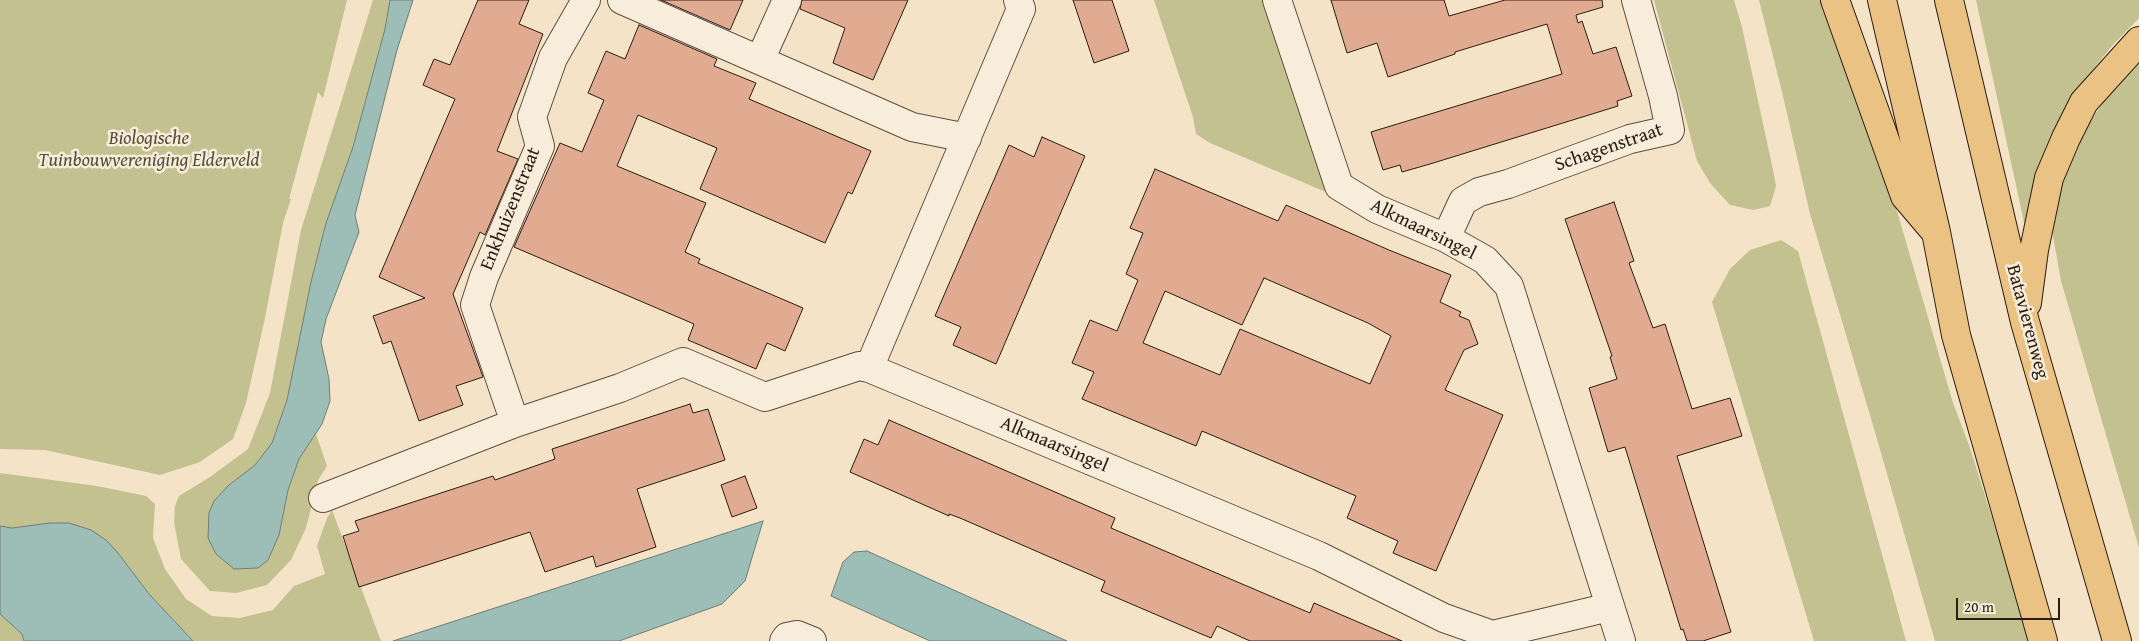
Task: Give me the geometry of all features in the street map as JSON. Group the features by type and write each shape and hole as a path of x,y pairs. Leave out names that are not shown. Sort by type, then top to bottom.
{"main road":[{"path":"1835,0 1905,196 1936,232"},
{"path":"1882,0 1936,232 1956,335 2043,641"},
{"name":"Batavierenweg","path":"1949,0 2025,322 2117,641"},
{"path":"2025,322 2034,250 2049,178 2084,102 2139,41"}],"street":[{"name":"Enkhuizenstraat","path":"515,424 475,304 484,277 540,146 532,117 553,58 586,0"},
{"path":"622,0 912,126 966,138"},
{"path":"760,60 787,0"},
{"path":"323,498 515,424 620,388 683,362 765,397 859,366 869,368 1021,9 1018,0"},
{"name":"Alkmaarsingel","path":"1277,0 1340,186 1377,209 1446,238 1485,260 1509,286 1621,641"},
{"name":"Schagenstraat","path":"1446,238 1463,201 1479,192 1508,184 1630,139 1670,130 1664,96 1636,0"},
{"name":"Alkmaarsingel","path":"869,368 1319,556 1444,618 1492,635 1610,607"},
{"path":"784,641 787,637 797,635 812,641"}],"green space":[{"name":"Biologische Tuinbouwvereniging Elderveld","path":"0,0 347,0 323,98 318,92 289,199 291,199 283,223 246,403 233,439 200,462 160,475 45,450 0,449"},
{"path":"373,0 390,0 385,29 353,147 326,223 311,282 287,400 272,443 255,465 229,485 234,569 258,568 268,560 279,535 288,490 299,459 316,434 327,466 318,480 306,528 291,560 267,585 236,593 210,591 181,559 174,522 175,506 179,496 210,477 248,449 270,393 301,230"},
{"path":"1154,0 1270,0 1333,195 1210,143 1196,134 1193,117"},
{"path":"1654,0 1734,0 1742,27 1776,186 1770,206 1753,210 1730,205 1710,183 1697,161"},
{"path":"1759,0 1827,0 1871,122 1953,403 1969,445 2031,641 1935,641 1810,214"},
{"path":"1976,0 2139,0 2139,18 2111,47 2072,96 2048,148 2030,197 2025,227"},
{"path":"2139,58 2139,548 2061,281 2052,230 2058,185 2081,135 2115,85"},
{"path":"1781,240 1798,251 1906,641 1814,641 1712,302 1730,269 1750,250"},
{"path":"0,473 97,486 146,496 155,504 153,538 165,569 186,599 212,616 240,618 273,610 294,586 325,574 317,546 327,518 332,510 381,641 193,641 149,594 118,553 69,523 12,528 0,526"},
{"path":"0,614 22,634 24,641 0,641"}],"water":[{"path":"390,0 413,0 397,50 355,215 359,232 326,319 321,342 329,379 330,401 322,424 299,459 288,490 279,535 268,560 258,568 234,569 216,554 208,538 209,513 214,501 229,485 255,465 272,443 287,400 311,282 326,223 353,147 385,29"},
{"path":"763,521 745,581 722,604 619,641 393,641"},
{"path":"50,523 69,523 91,530 106,540 149,594 193,641 24,641 22,634 0,614 0,526 12,528"},
{"path":"867,551 1067,641 930,641 831,596 843,562 854,552"}],"building":[{"path":"478,0 529,0 519,24 543,34 497,151 518,159 485,235 480,232 453,294 483,377 456,386 463,405 419,421 391,341 383,344 373,316 425,298 379,277 455,99 423,85 434,59 450,65"},
{"path":"661,0 743,0 730,30"},
{"path":"802,0 908,0 873,80 833,63 845,28 800,9"},
{"path":"1073,0 1112,0 1129,51 1094,63"},
{"path":"1331,0 1444,0 1449,16 1505,0 1602,0 1603,7 1576,15 1578,23 1582,21 1593,54 1616,47 1632,96 1617,101 1618,106 1430,164 1402,172 1400,165 1383,170 1371,132 1562,74 1547,24 1455,52 1455,54 1388,77 1377,43 1347,53"},
{"path":"639,25 717,59 714,66 756,83 749,99 871,151 852,194 848,192 825,243 700,189 717,148 638,115 617,166 706,203 685,252 700,259 698,263 803,308 785,351 767,343 756,369 688,340 694,324 514,247 560,143 582,152 604,100 588,93 606,51 625,59"},
{"path":"1042,137 1085,156 996,364 953,345 961,327 935,316 1009,145 1034,157"},
{"path":"1155,169 1278,221 1286,205 1451,275 1440,302 1461,312 1459,316 1469,320 1478,344 1464,350 1445,390 1503,415 1436,571 1393,553 1398,541 1347,518 1356,496 1202,431 1196,446 1082,399 1094,372 1072,363 1090,320 1117,331 1138,280 1126,274 1143,233 1130,228","holes":["1264,278 1368,323 1391,336 1370,384 1240,329 1220,375 1143,343 1165,291 1242,325"]},
{"path":"1614,202 1634,261 1629,263 1653,328 1665,324 1692,409 1730,398 1742,436 1677,456 1731,632 1703,641 1687,641 1683,629 1681,630 1625,447 1608,452 1589,388 1617,379 1610,357 1612,356 1565,219"},
{"path":"690,404 693,413 708,409 725,460 637,489 656,547 596,567 593,556 545,572 530,532 359,587 343,536 359,531 355,521 493,476 495,480 555,459 552,449"},
{"path":"889,420 1115,518 1111,528 1310,613 1314,603 1402,641 1250,641 1217,626 1211,638 1101,591 1105,581 960,518 949,514 949,516 850,472 864,439 878,445"},
{"path":"745,476 757,508 732,517 721,485"}]}
